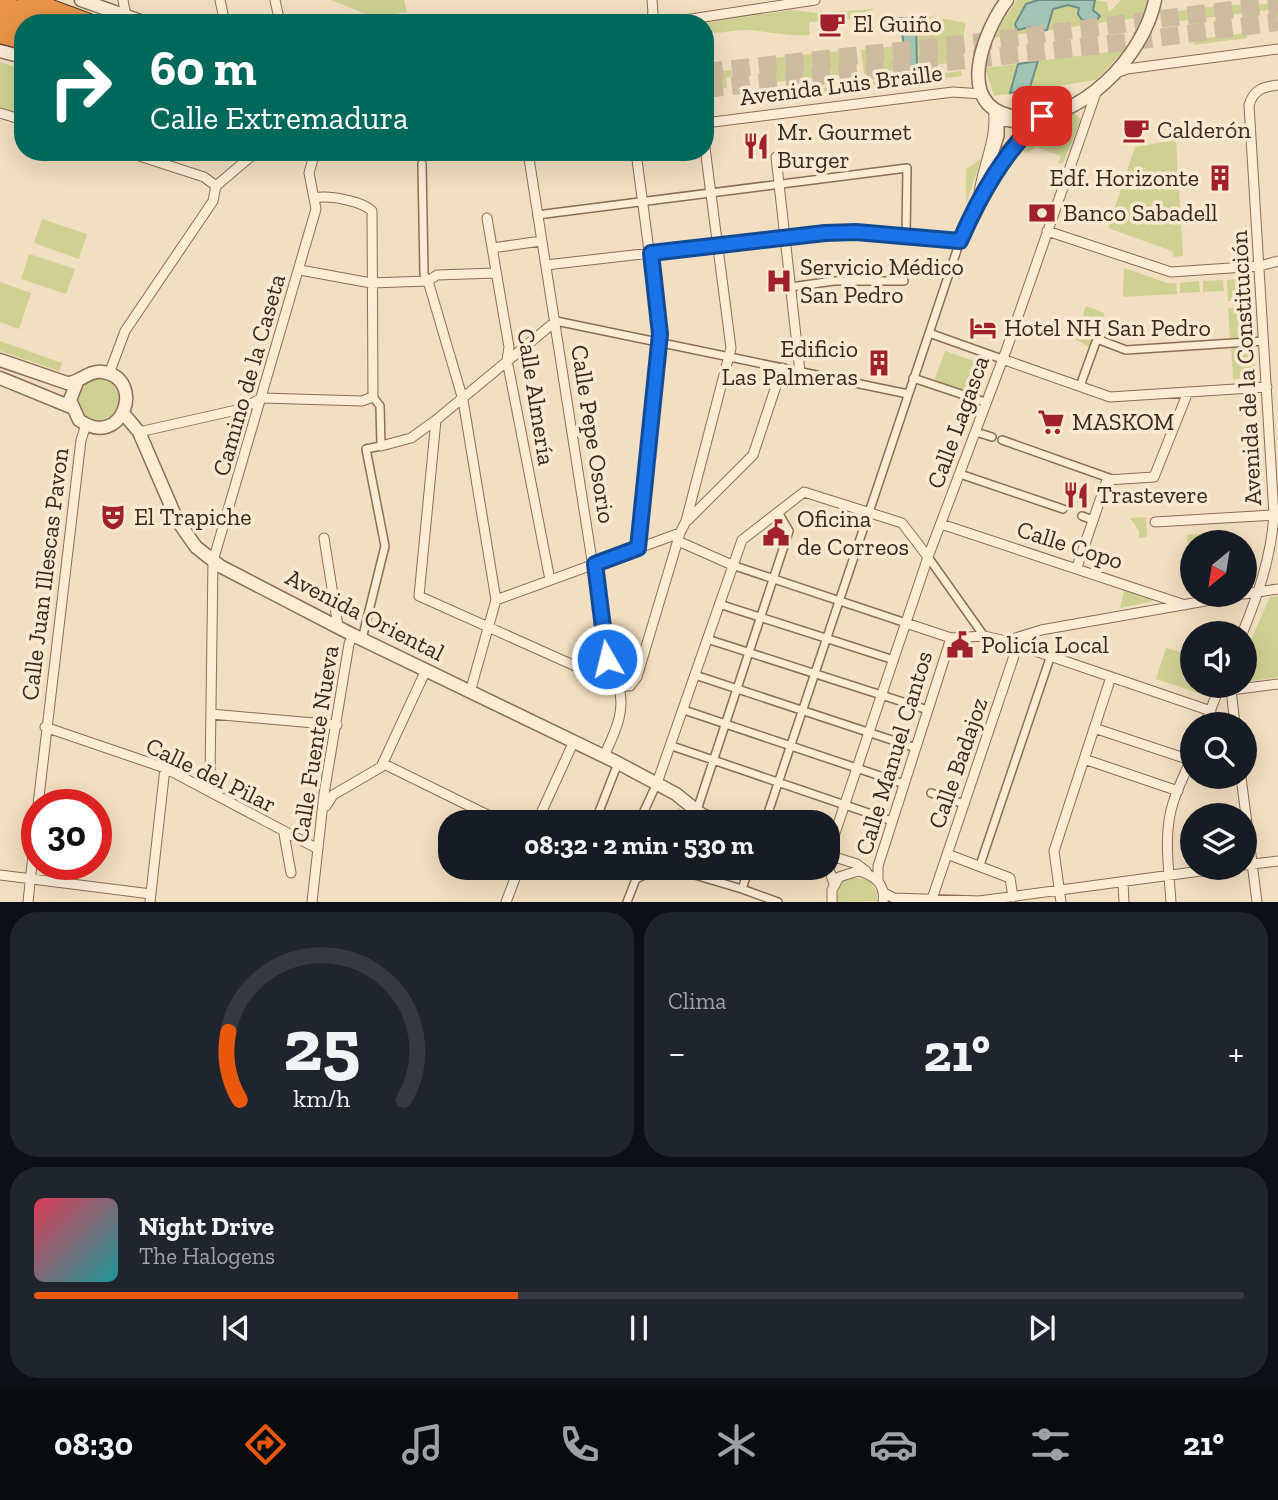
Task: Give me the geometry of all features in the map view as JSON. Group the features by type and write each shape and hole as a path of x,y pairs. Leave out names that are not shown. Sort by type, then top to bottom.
{"highway":[{"path":"27,0 65,14"},
{"path":"0,4 29,14"}],"street":[{"path":"81,0 118,14"},
{"path":"714,14 815,0"},
{"path":"1007,0 988,30 981,48 978,72 982,94 993,107 1016,117 1042,116 1062,109 1097,90 1115,74 1141,38 1154,0"},
{"path":"1115,74 1127,69 1278,49"},
{"name":"Avenida de la Constitución","path":"1247,621 1259,591 1272,542 1275,509 1274,434 1267,387 1249,104 1252,95 1262,87 1278,85"},
{"name":"Calle Lagasca","path":"840,817 928,557 976,432 1097,90"},
{"name":"Avenida Luis Braille","path":"714,122 953,92 982,94"},
{"path":"978,200 981,175 995,131 993,107"},
{"path":"1062,109 1078,111 1086,122"},
{"path":"769,810 960,241 978,200 1008,152 1042,116"},
{"path":"1000,121 1024,125 989,170 1000,136 1000,121"},
{"path":"776,157 800,372"},
{"path":"155,161 204,177 216,186"},
{"path":"0,360 58,381 77,382 95,372 109,374 125,331 213,201 216,186 245,161"},
{"name":"Camino de la Caseta","path":"207,789 210,778 212,714 213,561 316,209 307,161"},
{"path":"310,168 312,161"},
{"name":"Calle Pepe Osorio","path":"529,161 615,684 621,704 618,723 604,756"},
{"path":"637,161 651,253 659,337 638,548"},
{"path":"436,421 419,592 423,599 615,684 630,686 637,677 686,521 731,348 706,161"},
{"path":"422,164 424,274 463,400 496,600 470,692"},
{"path":"537,215 907,168 906,237"},
{"path":"315,198 324,197 366,206 372,211 373,397 380,406 382,446"},
{"name":"Calle Almería","path":"487,218 509,347 507,360 550,580"},
{"path":"1047,231 1171,272 1260,266 1278,261"},
{"path":"546,265 856,232 960,241"},
{"path":"492,248 541,241"},
{"path":"300,270 371,283 428,281 437,275 495,273"},
{"path":"790,287 834,281 904,281"},
{"path":"358,637 385,546 366,449 411,438 463,400 472,389 556,321 659,337 729,356 908,394"},
{"path":"929,333 1117,397 1267,387"},
{"path":"1080,386 1097,339 1126,350 1264,341"},
{"path":"686,521 752,455 782,368"},
{"name":"Avenida Oriental","path":"109,374 125,391 124,413 138,432 172,512 191,541 213,561 358,637 657,783 697,810"},
{"path":"0,378 71,407 86,425 103,428 111,425 124,413"},
{"path":"913,378 985,402"},
{"path":"71,407 71,394 77,382"},
{"path":"1076,567 1107,480 1154,477 1188,392"},
{"path":"138,432 189,418 241,409 262,398 362,401 373,397"},
{"name":"Calle Juan Illescas Pavon","path":"39,789 81,440 86,425"},
{"path":"976,432 992,437"},
{"path":"1002,440 1116,480"},
{"path":"960,474 1063,509"},
{"path":"645,810 672,746 742,540 804,492 903,523 985,636"},
{"path":"1155,522 1275,509"},
{"path":"697,810 789,531 778,512"},
{"path":"1082,516 1093,520"},
{"name":"Calle Copo","path":"941,524 1180,603"},
{"path":"496,600 638,548 679,537 732,565 951,638 985,636 1006,641 1210,711 1215,698"},
{"path":"324,538 338,626"},
{"path":"1259,591 1278,589"},
{"path":"719,604 894,660"},
{"path":"1006,641 1041,630 1180,606"},
{"name":"Calle Fuente Nueva","path":"312,901 349,644 358,637"},
{"name":"Calle Manuel Cantos","path":"878,880 878,866 951,638"},
{"path":"707,639 928,710"},
{"name":"Calle Badajoz","path":"932,899 1014,656 1013,648 1006,641"},
{"path":"980,865 1050,658"},
{"path":"325,808 333,795 384,764 426,670"},
{"path":"695,675 916,748"},
{"path":"1061,901 1054,851 1111,677"},
{"path":"1257,687 1278,684"},
{"path":"684,710 904,784"},
{"path":"212,714 337,725"},
{"name":"Calle del Pilar","path":"45,727 165,768 284,834 318,849"},
{"path":"1094,728 1180,755"},
{"path":"542,810 574,741"},
{"path":"672,746 892,821"},
{"path":"1084,758 1178,791"},
{"path":"600,810 618,763"},
{"path":"384,764 478,810"},
{"path":"43,880 150,898 165,768"},
{"path":"1171,901 1170,820 1180,786"},
{"path":"931,793 964,804"},
{"name":"Calle Fuente Nueva","path":"284,834 291,873"},
{"path":"947,854 1010,878 1013,897"},
{"path":"840,859 857,864 878,880 883,897 894,898 979,901 1180,874"},
{"path":"1257,863 1278,861"},
{"path":"824,901 833,887 850,872 867,873"},
{"path":"0,875 21,877"},
{"path":"28,901 31,880"},
{"path":"506,901 514,880"},
{"path":"627,901 636,880"},
{"path":"710,880 778,901"},
{"path":"742,890 746,880"},
{"path":"831,880 832,901"},
{"path":"1252,880 1257,901"},
{"path":"1123,882 1124,901"}],"green space":[{"path":"331,0 404,0 407,12 393,14 366,14"},
{"path":"1017,0 1038,0 1037,3 1031,1 1024,6 1016,29 1019,31 1054,8 1074,5 1089,19 1100,16 1093,10 1095,0 1107,2 1109,12 1121,0 1147,0 1144,17 992,38"},
{"path":"1268,0 1278,0 1278,18 1270,20 1268,10 1173,22 1177,11 1226,5 1267,4"},
{"path":"875,9 855,19 809,22 810,35 749,30 714,33 714,22 791,10 816,13"},
{"path":"918,14 966,23 958,62 917,67"},
{"path":"1246,33 1247,38 1194,45 1193,40"},
{"path":"904,45 907,69 864,74 861,50"},
{"path":"850,50 853,73 767,83 765,59"},
{"path":"1125,50 1096,80 994,96 985,68"},
{"path":"0,62 14,67 14,113 0,109"},
{"path":"731,70 732,76 726,78 727,88 714,90 714,72"},
{"path":"961,71 962,76 866,88 865,83"},
{"path":"857,84 857,89 771,99 771,94"},
{"path":"1058,114 1076,114 1081,120 1063,163 1058,164 1061,156 1036,147 1027,153 1022,151 1020,145 1036,128"},
{"path":"1176,140 1183,256 1174,257 1172,251 1108,228 1135,147"},
{"path":"981,159 966,204 966,169"},
{"path":"42,219 87,234 79,259 34,243"},
{"path":"29,254 75,269 66,294 21,279"},
{"path":"1124,268 1167,283 1176,283 1177,294 1123,297"},
{"path":"1248,278 1249,300 1228,301 1227,280"},
{"path":"1223,280 1224,291 1203,292 1203,281"},
{"path":"1199,281 1200,292 1180,293 1180,283"},
{"path":"0,282 31,293 19,329 0,322"},
{"path":"1086,306 1104,313 1096,351 1075,339"},
{"path":"1250,307 1252,338 1230,339 1228,308"},
{"path":"0,341 62,363 59,371 0,351"},
{"path":"1253,346 1255,377 1233,379 1231,347"},
{"path":"945,351 989,366 978,397 934,382"},
{"path":"98,378 113,384 119,399 113,414 98,420 83,414 77,399 83,384"},
{"path":"1146,517 1147,537 1139,538 1139,531 1130,518"},
{"path":"1124,590 1153,600 1154,601 1120,608"},
{"path":"1278,596 1278,677 1257,680 1257,626 1270,597"},
{"path":"1166,648 1180,652 1180,687 1156,679"},
{"path":"849,877 869,880 877,892 877,901 836,902 839,885"}],"shaded area":[{"path":"1038,0 1095,0 1093,10 1100,16 1095,22 1082,20 1078,14 1079,8 1068,5 1053,9 1047,30 1029,32 1030,27 1017,30 1015,24 1026,4"},
{"path":"900,18 916,18 917,67 907,69"},
{"path":"1038,61 1029,90 1010,93 1018,64"}],"tunnel":[{"path":"714,71 972,43 1278,4"},
{"path":"714,88 1119,43 1278,22"}],"place":[{"name":"El Guiño","path":"832,24"},
{"name":"Calderón","path":"1136,130"},
{"name":"Mr. Gourmet Burger","path":"756,146"},
{"name":"Edf. Horizonte","path":"1220,178"},
{"name":"Banco Sabadell","path":"1042,213"},
{"name":"Servicio Médico San Pedro","path":"779,281"},
{"name":"Hotel NH San Pedro","path":"983,328"},
{"name":"Edificio Las Palmeras","path":"879,363"},
{"name":"MASKOM","path":"1051,422"},
{"name":"Trastevere","path":"1076,495"},
{"name":"El Trapiche","path":"113,517"},
{"name":"Oficina de Correos","path":"776,533"},
{"name":"Policía Local","path":"960,645"}],"route":[{"path":"607,659 595,564 638,548 660,334 651,253 825,233 856,232 960,241 978,200 1001,162 1021,136 1042,116"}]}
